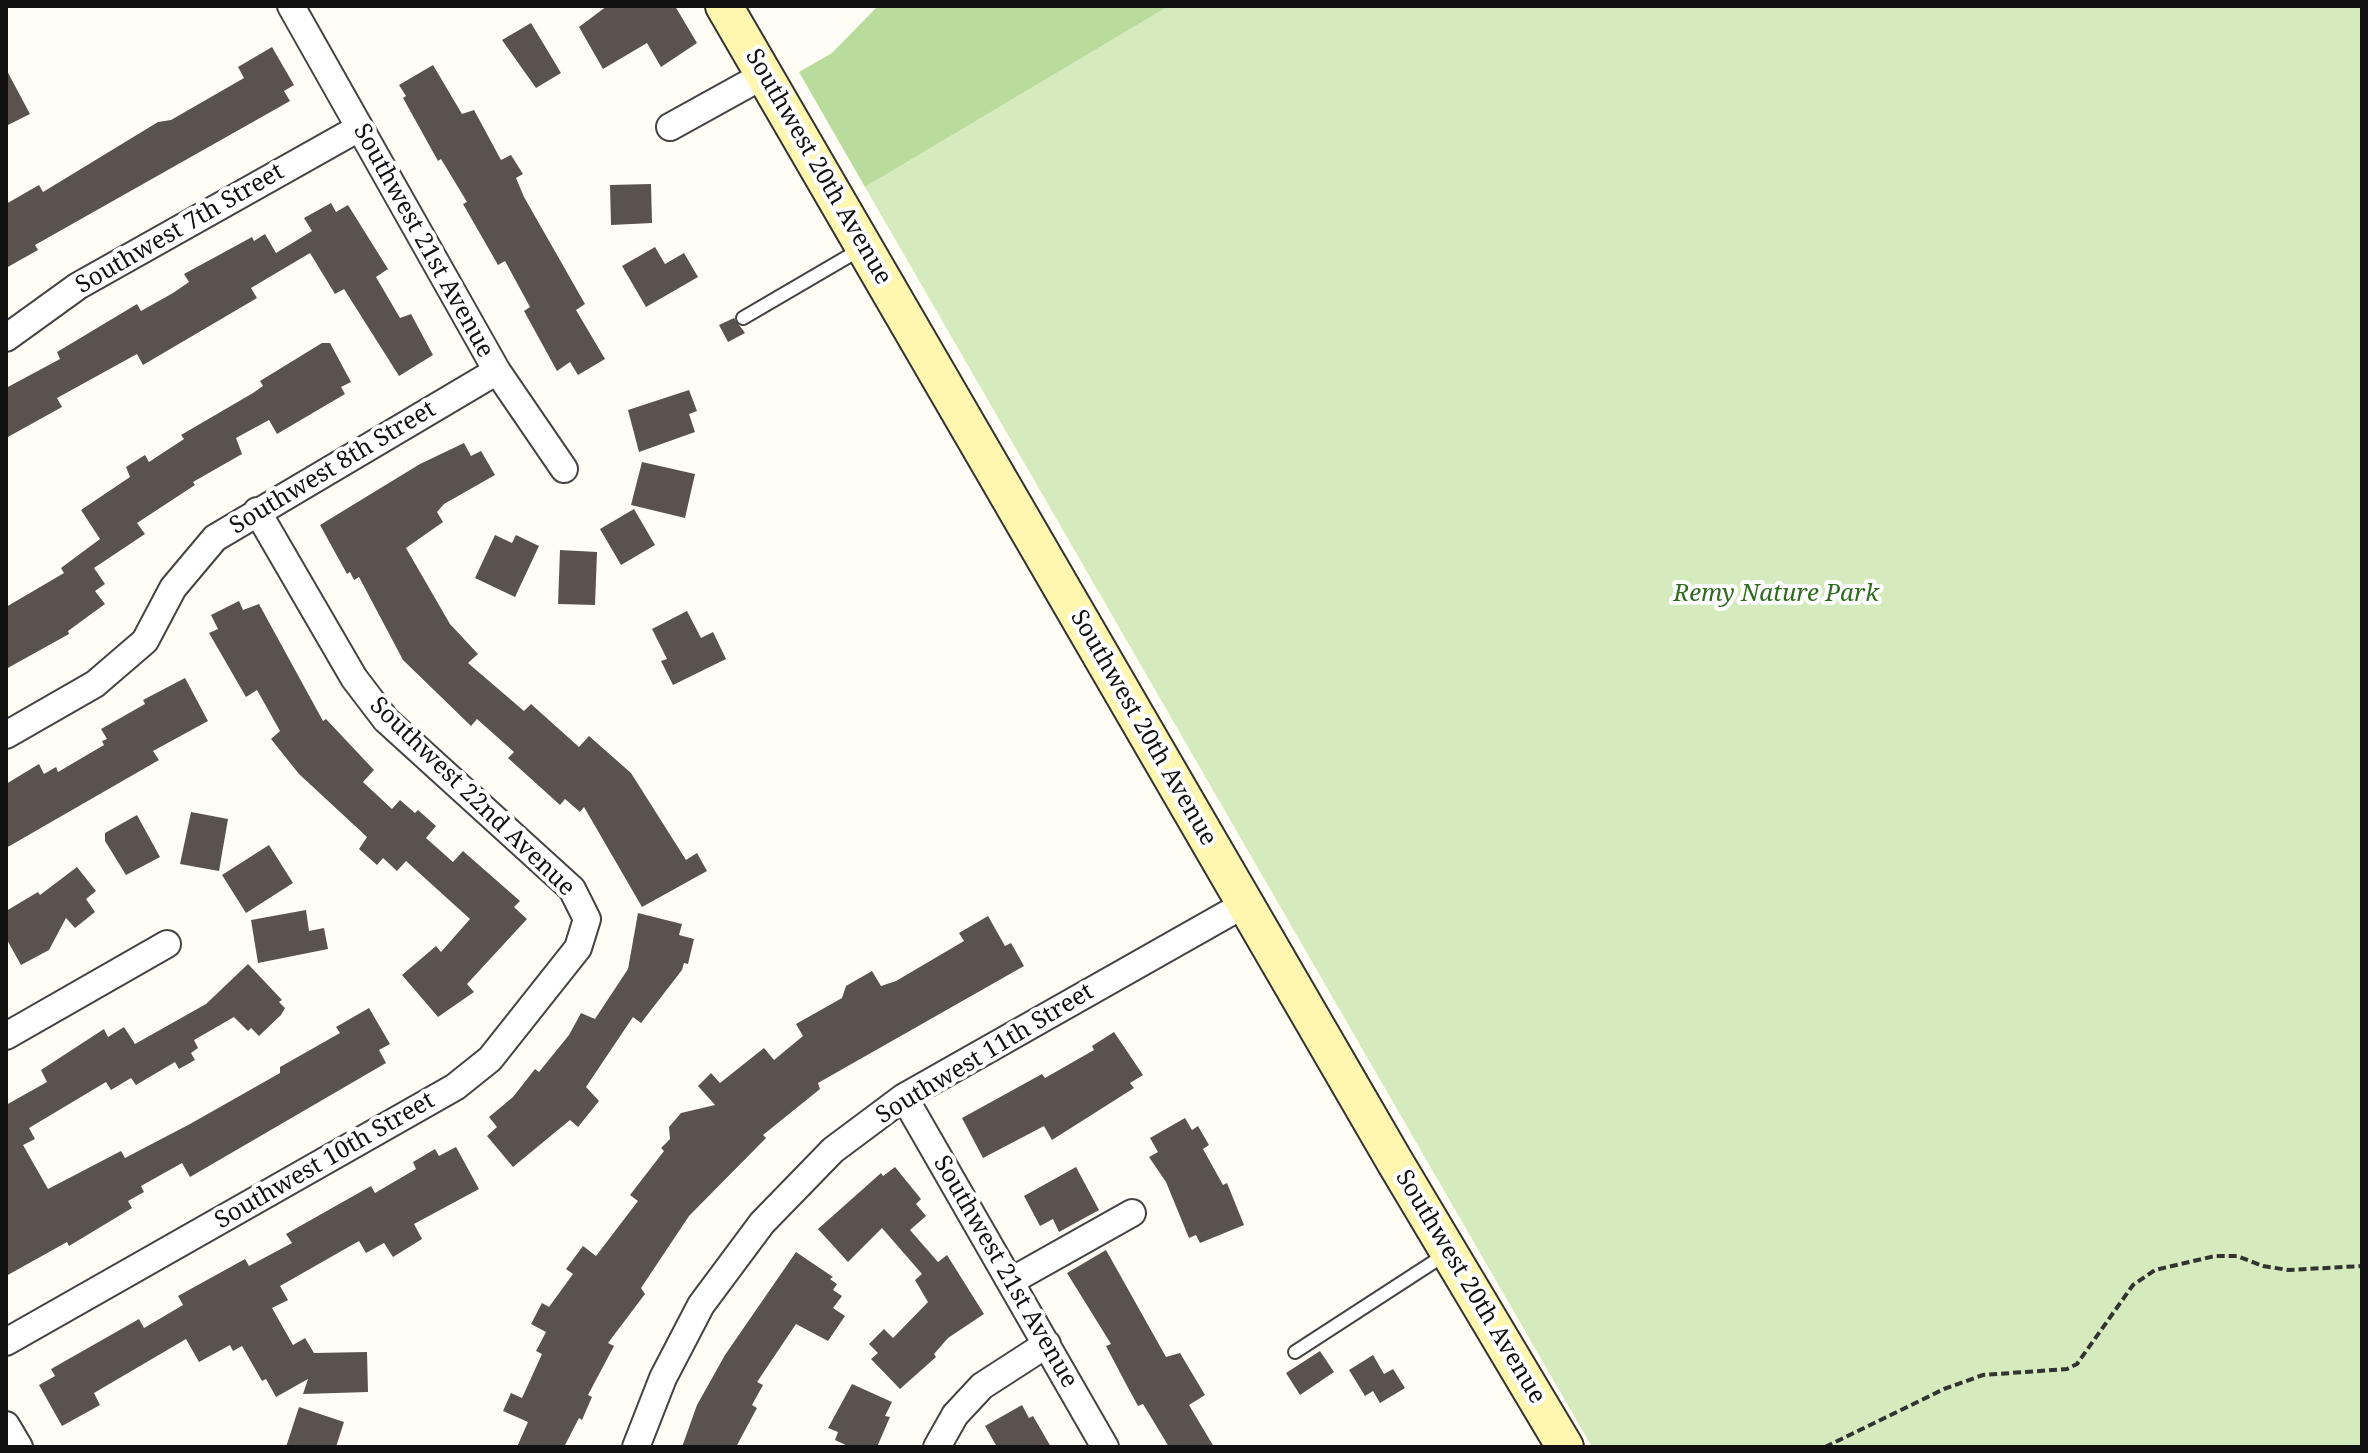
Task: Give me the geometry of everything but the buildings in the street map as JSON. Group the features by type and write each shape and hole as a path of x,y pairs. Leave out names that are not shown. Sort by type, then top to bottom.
{"street":[{"name":"Southwest 21st Avenue","path":"291,6 497,371 564,469"},
{"name":"Southwest 20th Avenue","path":"724,6 1245,904 1565,1447"},
{"path":"670,127 764,75"},
{"name":"Southwest 7th Street","path":"6,338 78,286 359,128"},
{"name":"Southwest 8th Street","path":"6,735 95,684 145,641 173,588 215,538 497,371"},
{"name":"Southwest 22nd Avenue","path":"257,511 354,678 386,720 572,889 587,919"},
{"name":"Southwest 11th Street","path":"636,1447 682,1340 730,1264 801,1180 833,1150 904,1097 1245,904"},
{"name":"Southwest 10th Street","path":"6,1342 455,1087 490,1059 578,948 587,919"},
{"path":"6,1036 167,944"},
{"name":"Southwest 21st Avenue","path":"904,1097 1105,1447"},
{"path":"1011,1281 1132,1213"},
{"path":"937,1447 955,1415 982,1386 1047,1344"},
{"path":"6,1425 19,1447"}],"lane":[{"path":"743,318 864,247"},
{"path":"1295,1352 1449,1252"}],"path":[{"path":"1825,1447 1944,1389 1983,1375 2067,1369 2077,1364 2133,1285 2155,1270 2215,1256 2237,1256 2263,1266 2288,1270 2362,1266"}],"green space":[{"path":"878,6 1169,6 865,187 799,72 832,53"},
{"name":"Remy Nature Park","path":"1169,6 2362,6 2362,1445 1592,1447 865,187"}]}
